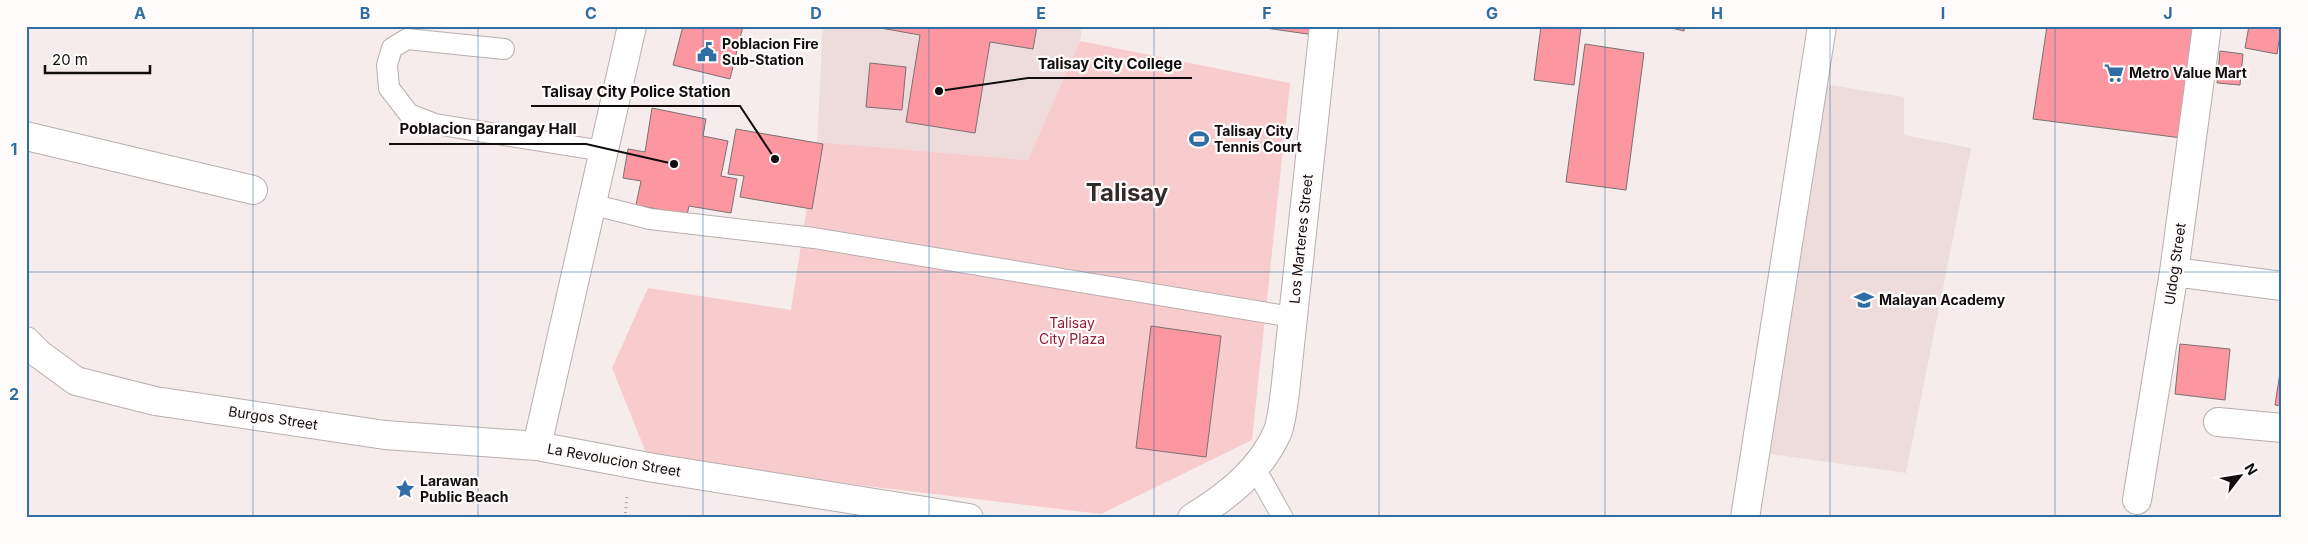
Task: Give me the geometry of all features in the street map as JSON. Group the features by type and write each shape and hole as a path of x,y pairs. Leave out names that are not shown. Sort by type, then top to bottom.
{"street":[{"name":"La Revolucion Street","path":"632,26 537,446 921,514 968,518"},
{"name":"Los Marteres Street","path":"1255,468 1260,463 1278,430 1285,392 1324,26"},
{"path":"1745,518 1822,26"},
{"name":"Uldog Street","path":"2137,500 2174,272 2207,26"},
{"path":"26,136 253,190"},
{"path":"2174,272 2282,286"},
{"name":"Burgos Street","path":"26,340 39,354 76,381 155,401 385,435 537,446"},
{"path":"2218,422 2282,428"},
{"path":"1192,518 1224,498 1255,468"}],"lane":[{"path":"504,49 407,39 392,48 387,65 389,88 409,114 435,124 603,150"},
{"path":"591,204 650,219 814,238 1292,317"},
{"path":"1255,468 1283,518"}],"shaded area":[{"path":"823,26 1082,26 1080,41 1028,160 817,142"},
{"name":"Malayan Academy","path":"1824,84 1904,97 1904,135 1971,148 1906,473 1763,453"}],"green space":[{"name":"Talisay City Plaza","path":"1080,41 1290,83 1252,440 1101,514 649,460 612,368 648,288 791,310 817,142 1028,160"}],"building":[{"name":"Poblacion Fire Sub-Station","path":"683,26 743,26 730,79 673,65"},
{"path":"869,26 1037,26 1033,49 990,42 975,133 906,122 920,35"},
{"path":"1251,26 1316,26 1315,35"},
{"path":"1541,26 1581,27 1574,85 1534,80"},
{"path":"1663,26 1685,26 1684,31"},
{"name":"Metro Value Mart","path":"2047,26 2193,26 2182,138 2033,119"},
{"path":"2249,26 2281,28 2277,54 2245,48"},
{"path":"1585,44 1644,53 1626,190 1566,182"},
{"path":"2220,51 2243,54 2240,85 2217,83"},
{"path":"870,63 906,67 902,110 866,107"},
{"path":"652,108 706,119 703,136 728,141 721,176 737,179 731,213 689,206 687,215 636,205 641,181 623,178 628,149 645,152"},
{"path":"736,129 823,144 812,209 740,197 744,176 728,174"},
{"path":"1151,326 1221,336 1206,457 1136,448"},
{"path":"2180,344 2230,349 2225,400 2175,394"},
{"path":"2282,360 2282,406 2275,405"}],"place":[{"name":"Poblacion Fire Sub-Station","path":"707,52"},
{"name":"Metro Value Mart","path":"2114,73"},
{"name":"Talisay City College","path":"939,91"},
{"name":"Talisay City Tennis Court","path":"1199,139"},
{"name":"Talisay City Police Station","path":"775,159"},
{"name":"Poblacion Barangay Hall","path":"674,164"},
{"name":"Malayan Academy","path":"1864,300"},
{"name":"Larawan Public Beach","path":"405,489"}],"district":[{"name":"Talisay","path":"1127,193"}]}
